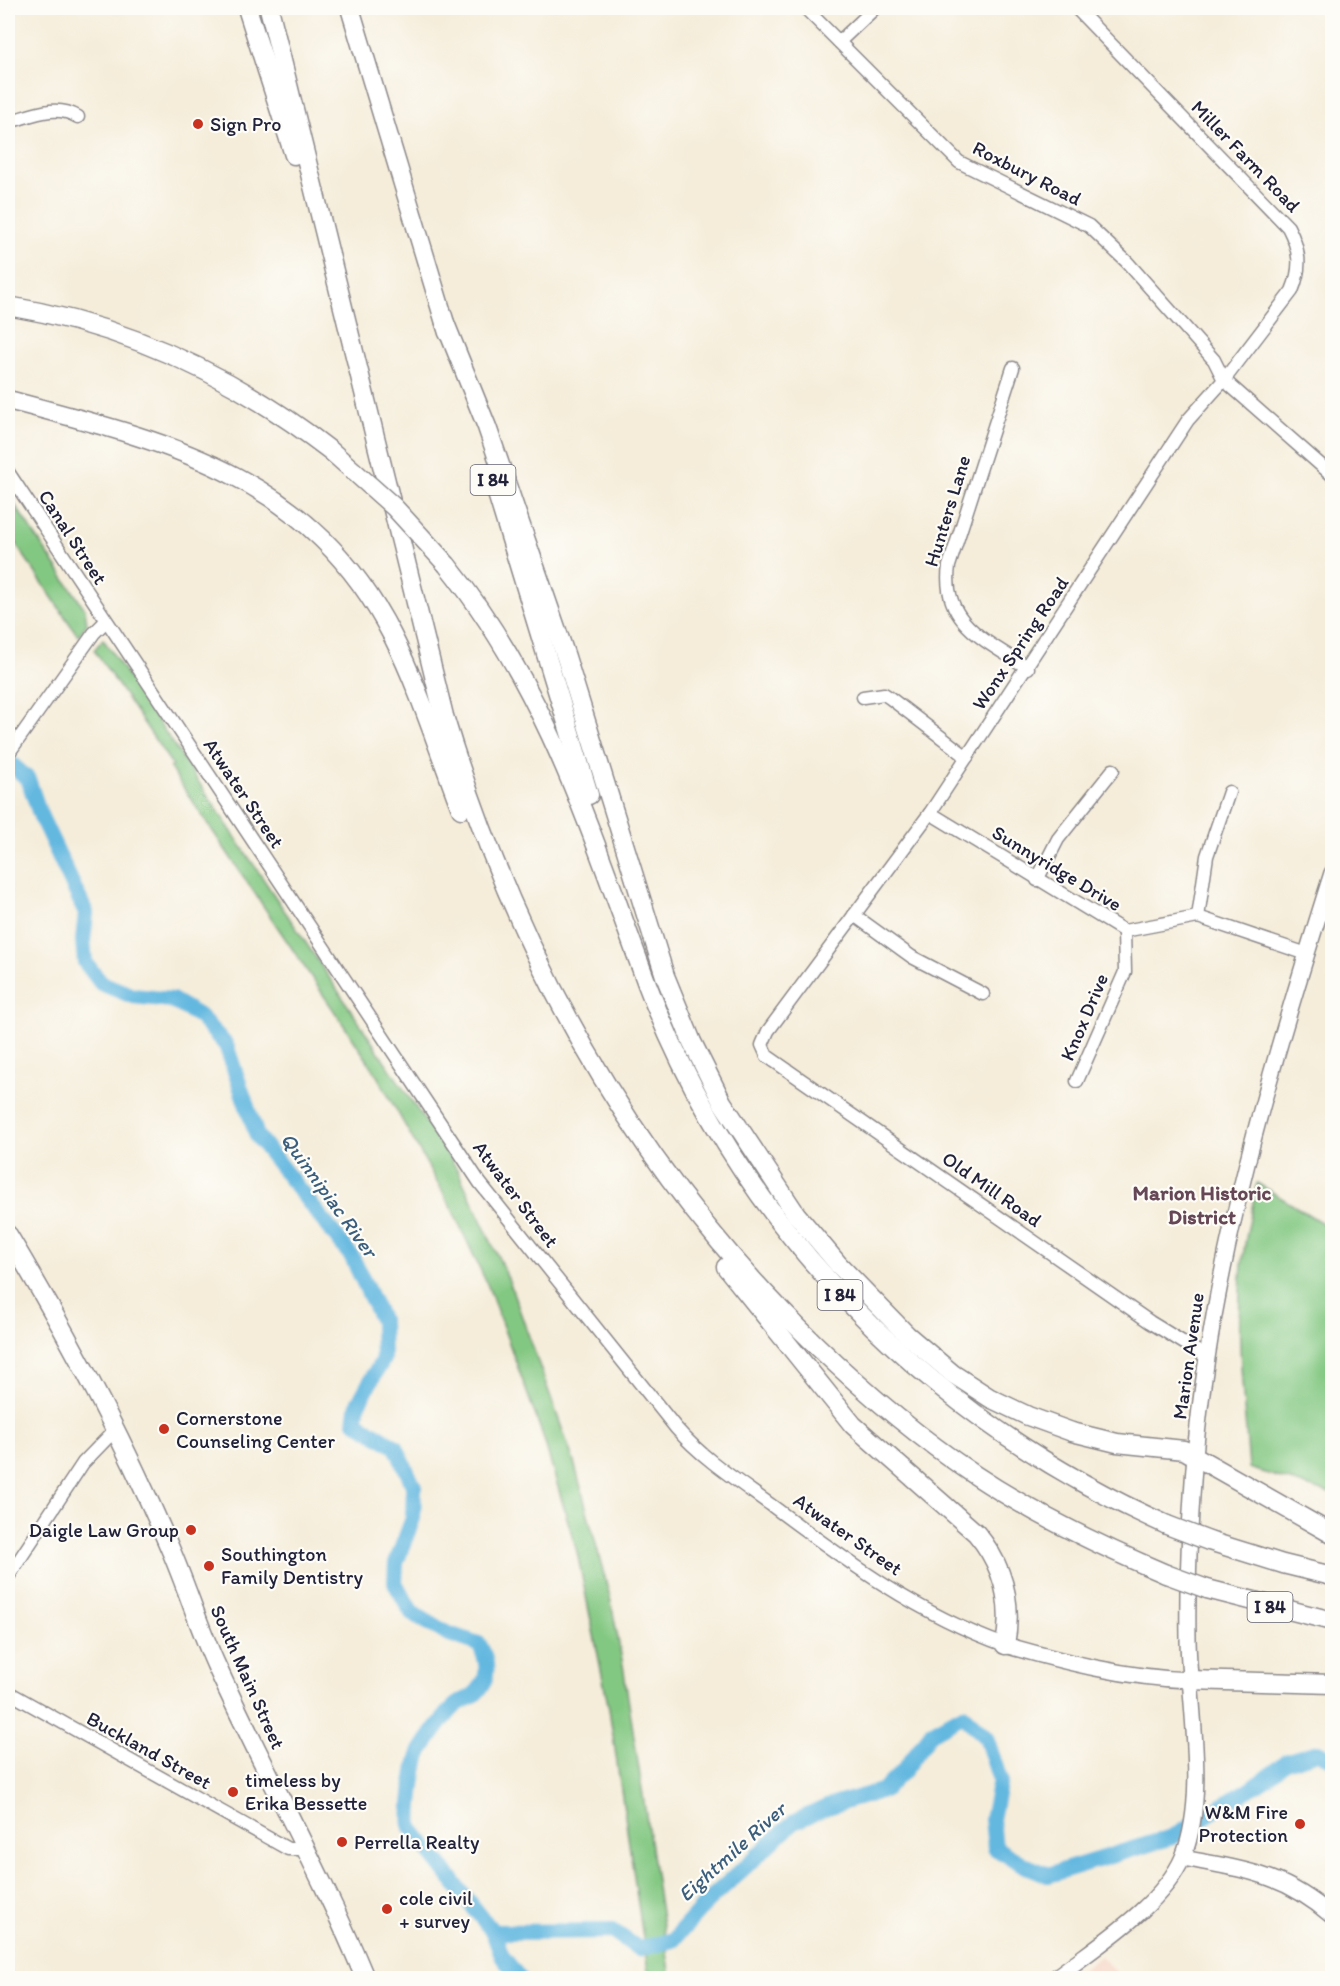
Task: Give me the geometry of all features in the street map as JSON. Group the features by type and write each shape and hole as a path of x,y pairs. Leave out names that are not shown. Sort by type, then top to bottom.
{"highway":[{"path":"248,8 358,366"},
{"name":"I 84","path":"269,8 444,716 459,765 492,861 533,954 581,1044 635,1131 695,1212 796,1326 878,1402 943,1453 1004,1493 1067,1528 1166,1574 1207,1590 1332,1621"},
{"name":"I 84","path":"350,8 636,952 675,1050 723,1140 767,1206 831,1285 895,1350 974,1414 1058,1469 1167,1525 1283,1564 1332,1576"},
{"path":"8,306 88,324 179,357 266,405 331,452 394,507 447,565 496,631 542,715 573,785 636,952"},
{"path":"445,323 500,464 566,657 664,976 707,1072 758,1159 796,1214 838,1264 907,1335 970,1386 1028,1416 1072,1432 1118,1443 1175,1449 1196,1456 1332,1534"},
{"path":"8,400 165,445 217,465 261,489 322,538 362,586 393,637 486,871 533,954"},
{"path":"635,1131 681,1209 846,1416 869,1441 976,1533 986,1545 1005,1588 1008,1620 1005,1645"},
{"name":"South Main Street","path":"8,1235 80,1357 116,1429 173,1554 215,1663 257,1753 337,1909 365,1978"},
{"path":"1190,1680 1332,1684"}],"main road":[{"name":"Marion Avenue","path":"1055,1978 1146,1906 1173,1876 1183,1858 1190,1834 1194,1817 1195,1773 1188,1600 1196,1456 1207,1357 1231,1226 1332,873"},
{"name":"Atwater Street","path":"1005,1645 1122,1671 1190,1680"},
{"path":"1183,1858 1275,1878 1304,1893 1332,1916"}],"street":[{"name":"Roxbury Road","path":"805,8 959,162 1089,226 1126,262 1214,360 1224,380"},
{"path":"839,42 875,8"},
{"name":"Miller Farm Road","path":"1076,8 1288,227 1295,240 1300,266 1292,291 1224,380"},
{"path":"8,122 54,109 68,111 78,117"},
{"name":"Hunters Lane","path":"1013,368 949,566 946,585 949,599 959,618 978,635 1028,668"},
{"path":"1224,380 1332,475"},
{"name":"Wonx Spring Road","path":"762,1045 768,1031 930,813 1028,668 1188,420 1224,380"},
{"name":"Canal Street","path":"8,472 105,622"},
{"path":"8,753 94,633 105,622"},
{"name":"Atwater Street","path":"105,622 480,1183 676,1428 708,1459 880,1584 944,1620 1005,1645"},
{"path":"863,697 884,694 967,757"},
{"path":"1037,880 1058,839 1113,770"},
{"path":"1198,917 1208,856 1229,792"},
{"name":"Sunnyridge Drive","path":"930,813 1124,931 1198,917 1307,954"},
{"path":"854,915 912,957 982,994"},
{"name":"Knox Drive","path":"1077,1081 1125,972 1124,931"},
{"name":"Old Mill Road","path":"762,1045 767,1056 1150,1322 1207,1357"},
{"path":"8,1577 83,1463 116,1429"},
{"name":"Buckland Street","path":"8,1692 288,1849 306,1849"}],"shaded area":[{"path":"1100,1956 1122,1978 1071,1978"}],"green space":[{"path":"8,495 85,609 87,624 78,636 8,532"},
{"path":"103,639 457,1169 508,1278 574,1462 610,1597 623,1665 671,1978 649,1978 609,1709 577,1552 543,1436 488,1286 451,1207 372,1067 170,768 173,766 94,650"},
{"path":"1257,1183 1332,1229 1332,1494 1249,1468 1239,1316 1242,1265"}],"waterway":[{"name":"Quinnipiac River","path":"8,761 28,779 41,817 86,913 83,940 85,962 101,983 133,996 172,1000 199,1016 226,1045 257,1136 352,1257 382,1321 383,1359 358,1404 355,1421 396,1447 414,1487 413,1518 396,1563 395,1583 412,1613 446,1633 479,1644 486,1665 482,1685 471,1697 451,1710 418,1757 413,1789 411,1828 493,1932 502,1956 519,1978"},
{"name":"Eightmile River","path":"493,1932 613,1931 639,1949 673,1940 708,1901 794,1822 827,1807 884,1790 904,1770 931,1733 963,1715 986,1737 1000,1780 992,1819 995,1848 1024,1865 1048,1875 1172,1837 1267,1778 1285,1762 1318,1752 1332,1760"}],"place":[{"name":"Sign Pro","path":"198,124"},
{"name":"Cornerstone Counseling Center","path":"164,1429"},
{"name":"Daigle Law Group","path":"191,1530"},
{"name":"Southington Family Dentistry","path":"209,1566"},
{"name":"timeless by Erika Bessette","path":"233,1792"},
{"name":"W&M Fire Protection","path":"1300,1824"},
{"name":"Perrella Realty","path":"342,1842"},
{"name":"cole civil + survey","path":"387,1909"}],"district":[{"name":"Marion Historic District","path":"1202,1205"}]}
